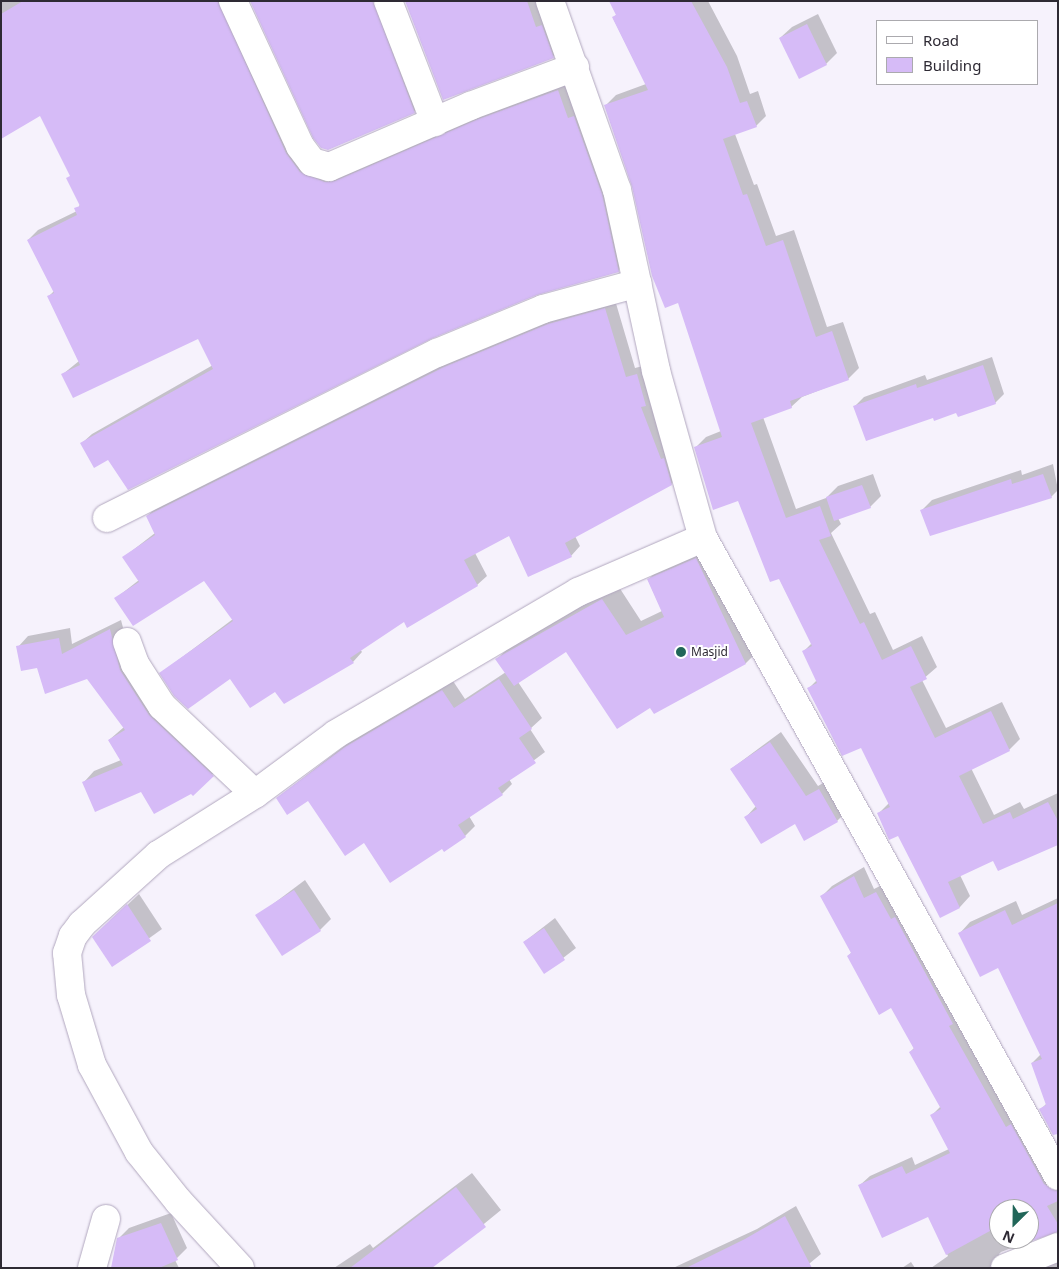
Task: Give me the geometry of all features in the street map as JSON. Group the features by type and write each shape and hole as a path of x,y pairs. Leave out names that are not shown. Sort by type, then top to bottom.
{"street":[{"path":"233,1 300,146 312,162 329,167 435,122 576,67"},
{"path":"388,1 435,122"},
{"path":"550,1 576,67 617,190 656,371 702,538 1058,1176"},
{"path":"107,518 437,353 543,309 638,283"},
{"path":"240,1268 180,1202 139,1152 92,1065 71,995 67,953 82,924 158,855 254,794 336,734 433,674 578,592 702,538"},
{"path":"127,642 135,664 162,706 254,794"},
{"path":"92,1268 106,1219"},
{"path":"1005,1268 1058,1247"}],"building":[{"path":"23,1 218,1 286,153 300,172 325,182 335,181 476,120 558,90 568,118 574,116 602,194 619,272 537,295 431,339 128,490 108,460 94,468 80,443 213,369 198,339 73,398 61,374 80,365 47,296 54,293 27,240 77,215 74,208 80,206 66,178 70,176 40,116 1,139 1,14"},
{"path":"250,1 373,1 415,113 328,150 321,148 313,138"},
{"path":"405,1 527,1 536,27 542,25 554,58 443,100"},
{"path":"609,1 691,1 727,67 740,103 747,101 757,127 723,139 743,195 747,194 766,246 783,240 816,337 832,331 849,380 790,401 792,408 751,423 786,518 820,506 831,536 819,540 860,624 864,622 882,660 911,646 927,679 910,687 935,738 991,711 1010,751 959,776 983,824 1010,812 1013,819 1048,802 1058,821 1058,845 998,871 993,861 948,882 960,908 940,918 898,836 889,840 877,813 890,807 861,748 842,756 807,688 817,683 802,651 812,646 779,579 770,582 738,501 713,510 694,447 722,437 678,303 665,308 652,276 632,187 604,105 648,90 612,17 616,15"},
{"path":"807,24 827,65 799,79 779,38"},
{"path":"605,308 626,377 637,374 646,406 641,407 661,459 664,458 672,485 565,543 572,557 528,577 509,536 464,560 478,586 407,628 404,622 350,658 354,663 284,704 275,692 250,708 230,679 188,709 174,696 159,673 233,621 204,581 133,626 114,598 139,582 122,557 155,535 146,516 444,367 548,324"},
{"path":"983,365 996,404 958,417 956,413 934,421 933,418 866,441 853,406 916,384 917,388"},
{"path":"1043,474 1052,498 930,536 920,510 1011,479 1012,484"},
{"path":"862,485 871,508 834,521 826,497"},
{"path":"696,558 746,664 654,714 650,708 617,729 566,652 514,686 495,659 602,599 626,635 664,617 647,579"},
{"path":"110,629 120,670 149,715 214,776 193,796 191,794 154,814 141,792 95,812 82,782 123,765 108,740 125,730 87,679 45,694 37,668 21,671 16,646 59,638 62,654"},
{"path":"499,679 532,729 519,738 536,763 498,788 503,795 458,825 466,837 444,852 442,849 390,883 364,843 345,856 308,801 287,815 276,798 345,747 442,690 454,708"},
{"path":"770,742 806,796 819,789 838,822 804,841 795,824 761,844 744,817 757,809 730,769"},
{"path":"854,876 864,898 876,892 891,919 895,917 953,1024 949,1026 1006,1127 1011,1124 1044,1184 1057,1191 1058,1201 1047,1206 1058,1224 1058,1232 1039,1238 1039,1199 989,1199 989,1231 946,1255 928,1217 882,1238 858,1185 902,1166 906,1174 950,1153 930,1115 941,1109 909,1052 914,1049 891,1008 879,1015 847,956 851,953 820,896"},
{"path":"294,890 321,931 282,956 255,915"},
{"path":"1058,903 1058,1134 1053,1135 1039,1109 1046,1105 1031,1063 1042,1059 998,968 980,977 958,933 1005,910 1012,925"},
{"path":"127,904 151,941 112,967 92,937"},
{"path":"544,928 565,960 544,974 523,942"},
{"path":"456,1187 486,1227 432,1268 350,1268"},
{"path":"785,1216 812,1268 686,1268 745,1239"},
{"path":"161,1223 178,1260 159,1268 111,1268 117,1238"}],"place":[{"name":"Masjid","path":"681,652"}]}
